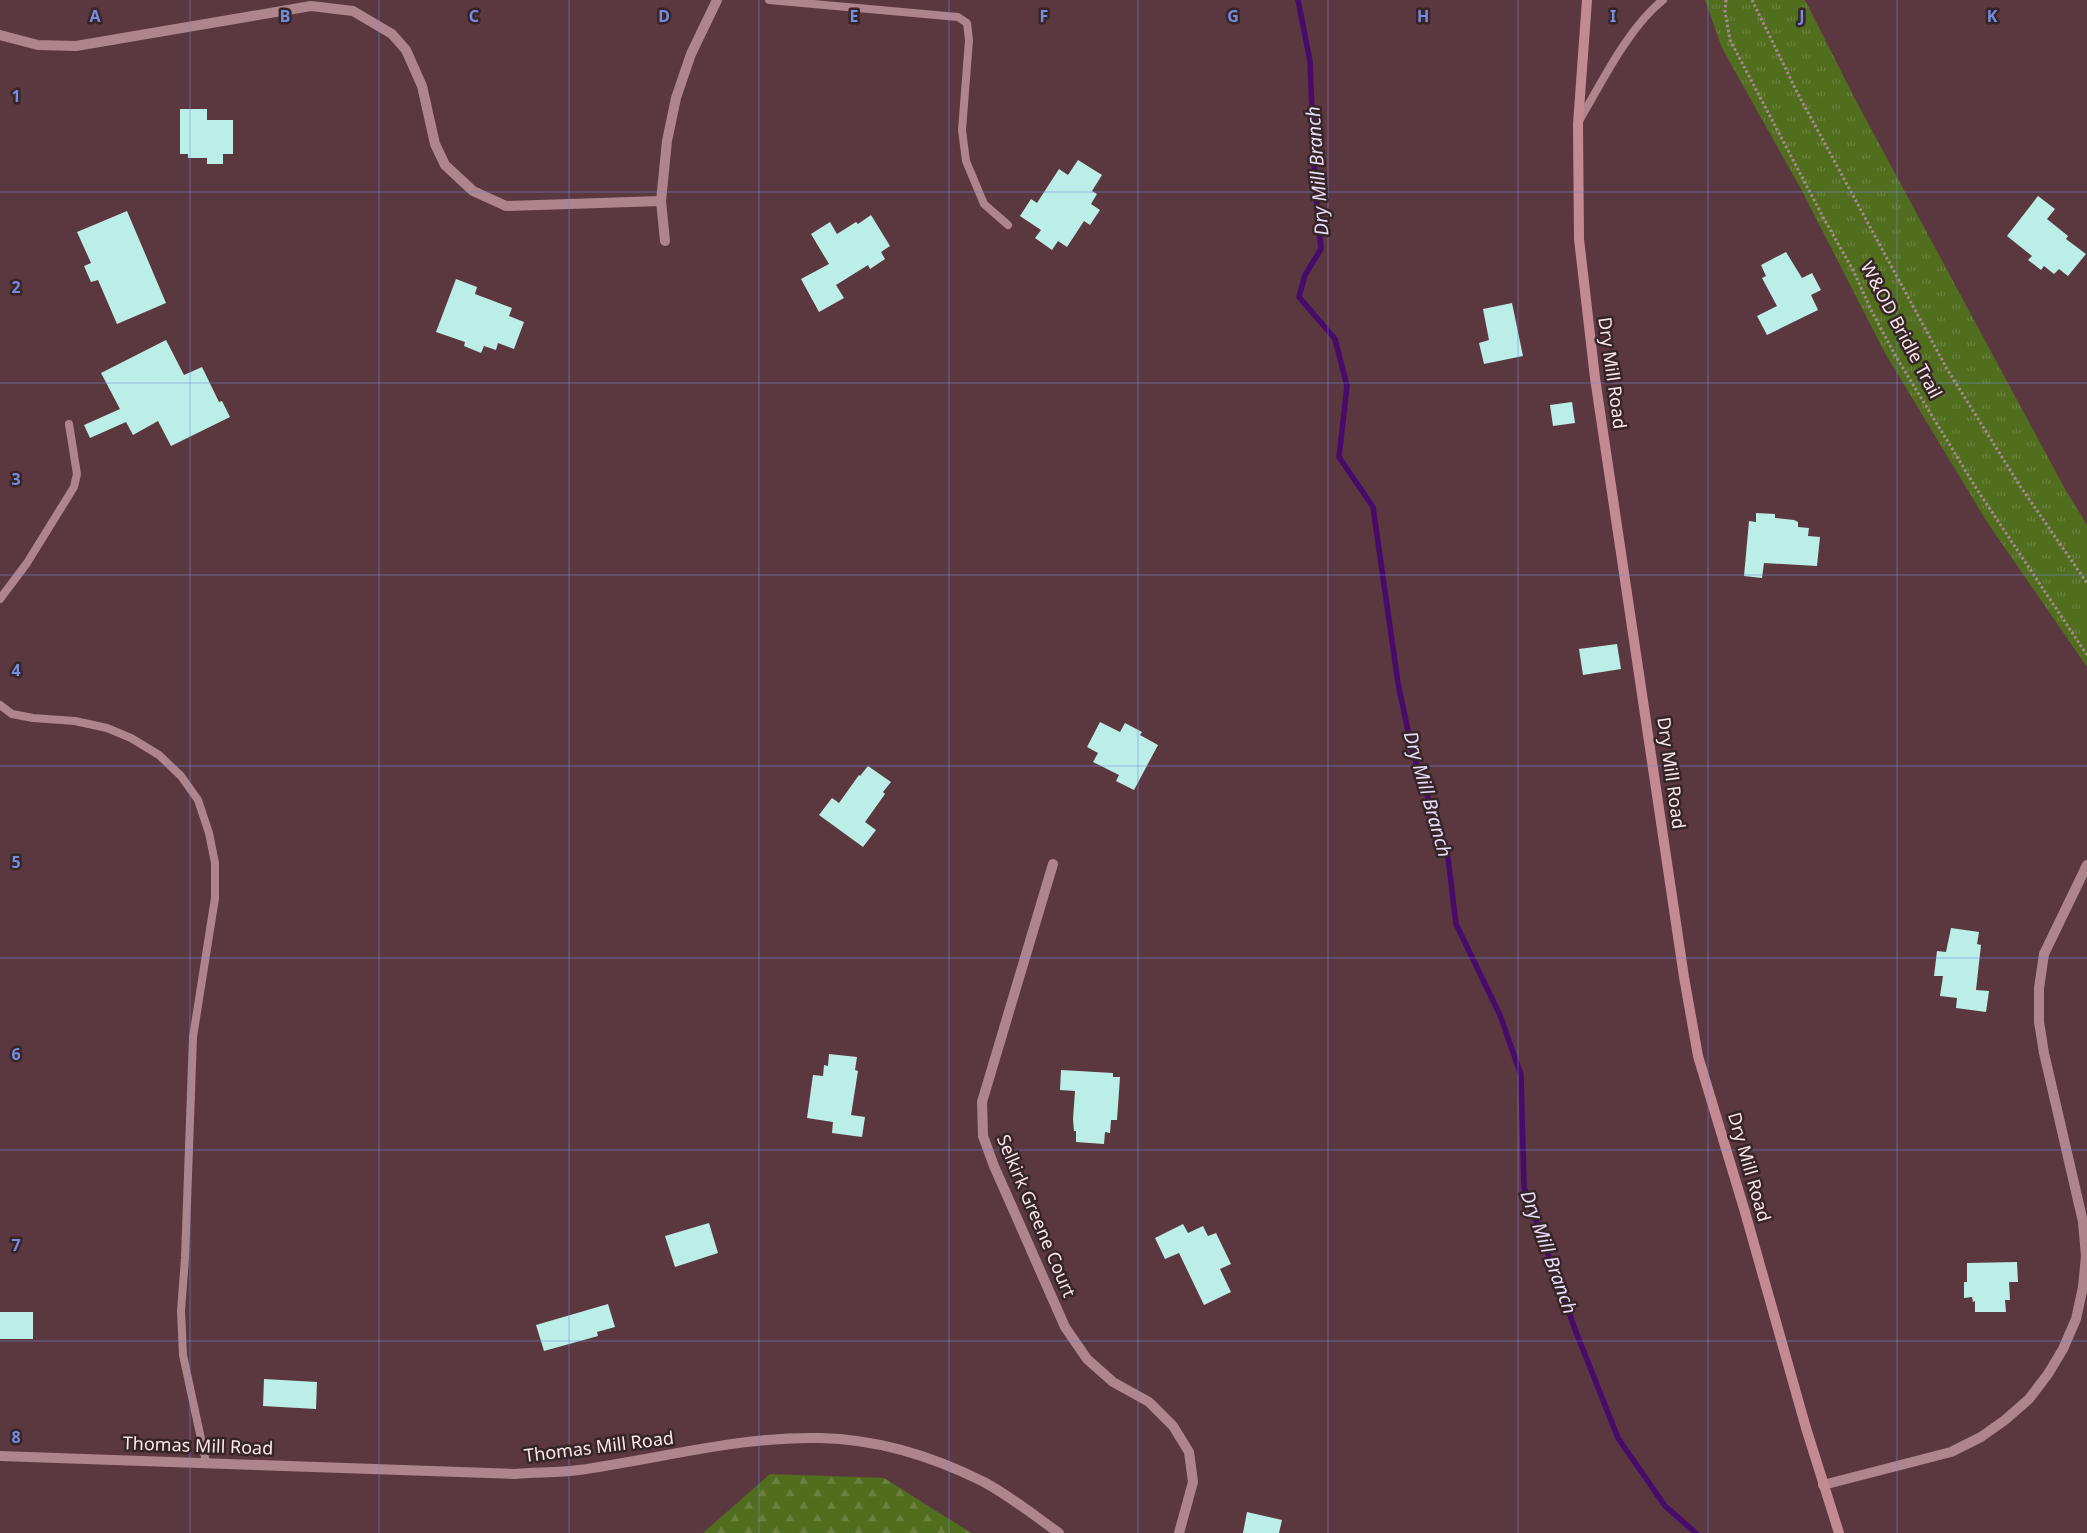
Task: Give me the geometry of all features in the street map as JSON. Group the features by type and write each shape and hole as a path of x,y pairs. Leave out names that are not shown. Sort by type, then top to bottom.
{"street":[{"path":"665,242 661,201 666,141 676,98 691,54 717,0"},
{"name":"Dry Mill Road","path":"1587,0 1578,124 1579,239 1595,378 1684,977 1698,1056 1823,1485 1839,1533"},
{"path":"0,35 38,45 76,46 311,6 353,11 392,34 406,50 422,86 435,144 445,165 473,191 506,206 661,201"},
{"name":"Selkirk Greene Court","path":"1053,864 982,1102 983,1136 1001,1186 1065,1327 1087,1359 1113,1382 1149,1402 1174,1426 1189,1452 1193,1482 1179,1533"},
{"path":"1823,1485 1951,1452 1980,1437 2005,1420 2029,1399 2048,1374 2063,1349 2076,1319 2083,1288 2086,1256 2083,1222 2043,1045 2039,1022 2039,988 2044,954 2087,865"},
{"name":"Thomas Mill Road","path":"0,1456 515,1474 577,1470 735,1444 780,1439 821,1438 864,1442 905,1451 942,1463 985,1483 1059,1533"}],"lane":[{"path":"769,0 958,18 967,23 969,40 962,130 966,161 984,204 1008,225"},
{"path":"1578,124 1618,54 1654,8 1663,0"},
{"path":"0,599 27,563 74,487 77,474 69,424"},
{"path":"0,705 12,714 34,718 75,721 107,728 131,738 159,755 181,776 198,800 209,833 215,863 215,898 193,1037 185,1258 181,1311 183,1354 206,1462"}],"path":[{"name":"W&OD Bridle Trail","path":"1726,0 1725,12 1730,40 1854,272 1871,310 1895,355 1976,488 2087,655"},
{"path":"1752,0 1798,94 1948,369 2020,486 2087,583"}],"green space":[{"path":"1705,0 1805,0 1855,99 2065,489 2087,525 2087,667 1987,522 1885,353 1801,189 1722,48"},
{"path":"770,1474 884,1478 971,1533 703,1533"}],"building":[{"path":"180,109 207,109 207,120 233,120 233,154 223,154 223,164 207,164 207,158 188,158 188,154 180,154"},
{"path":"1078,160 1102,175 1092,191 1097,194 1091,204 1100,210 1090,225 1084,221 1067,247 1058,241 1052,250 1035,238 1041,230 1020,216 1031,199 1037,203 1059,169 1068,175"},
{"path":"2038,196 2055,209 2047,219 2068,236 2066,239 2086,254 2068,276 2059,269 2054,274 2044,266 2041,270 2028,260 2032,256 2007,236"},
{"path":"127,211 166,303 117,324 98,280 91,282 84,266 91,263 77,232"},
{"path":"871,215 890,246 881,252 885,259 870,269 868,265 836,285 844,298 819,312 801,279 829,264 811,234 830,222 837,234 856,222 858,224"},
{"path":"1786,252 1802,278 1812,273 1821,290 1811,295 1818,310 1767,335 1757,316 1777,306 1762,278 1766,276 1761,265"},
{"path":"456,279 477,287 475,294 512,308 509,316 524,322 514,349 498,343 496,350 484,346 481,353 464,346 465,342 436,332"},
{"path":"1512,303 1523,356 1484,364 1479,343 1489,340 1483,309"},
{"path":"166,340 184,375 202,367 219,402 222,401 230,417 171,446 158,421 133,435 126,422 90,438 84,425 120,409 101,373"},
{"path":"1572,402 1575,423 1553,426 1550,405"},
{"path":"1756,513 1775,514 1775,518 1794,520 1798,522 1798,527 1809,528 1808,536 1820,537 1817,566 1764,563 1762,578 1744,576 1749,521 1756,522"},
{"path":"1617,644 1621,669 1583,675 1579,649"},
{"path":"1100,722 1120,732 1125,723 1142,732 1140,735 1158,745 1134,790 1116,781 1119,775 1093,762 1098,753 1087,747"},
{"path":"868,766 891,782 883,792 885,794 865,822 876,830 863,847 819,815 832,798 839,803 859,775"},
{"path":"1951,928 1979,932 1977,944 1981,945 1976,990 1989,991 1986,1012 1956,1008 1957,998 1940,996 1943,976 1934,976 1937,951 1946,952"},
{"path":"829,1054 857,1057 855,1070 858,1071 851,1115 865,1117 862,1137 832,1133 833,1122 807,1118 813,1075 823,1076 824,1065 828,1066"},
{"path":"1061,1070 1113,1073 1113,1077 1120,1077 1117,1120 1111,1120 1110,1133 1105,1132 1104,1144 1076,1142 1073,1119 1075,1091 1060,1090"},
{"path":"709,1223 718,1253 675,1267 665,1236"},
{"path":"1183,1224 1188,1233 1203,1226 1208,1236 1216,1233 1231,1264 1220,1269 1231,1292 1204,1305 1179,1253 1165,1259 1155,1238"},
{"path":"2017,1262 2018,1282 2009,1282 2010,1300 2005,1300 2006,1312 1975,1312 1975,1301 1973,1302 1972,1297 1964,1298 1964,1282 1967,1282 1967,1263"},
{"path":"608,1304 615,1327 597,1332 598,1336 544,1351 536,1325"},
{"path":"0,1312 33,1312 33,1339 0,1339"},
{"path":"264,1379 317,1382 316,1409 263,1406"},
{"path":"1247,1512 1282,1520 1279,1533 1243,1533"}],"waterway":[{"name":"Dry Mill Branch","path":"1298,0 1310,61 1315,183 1321,249 1305,275 1299,297 1335,339 1347,386 1339,457 1373,507 1398,683 1412,750 1448,858 1456,924 1500,1015 1521,1075 1524,1187 1576,1332 1618,1438 1665,1506 1696,1533"}]}
